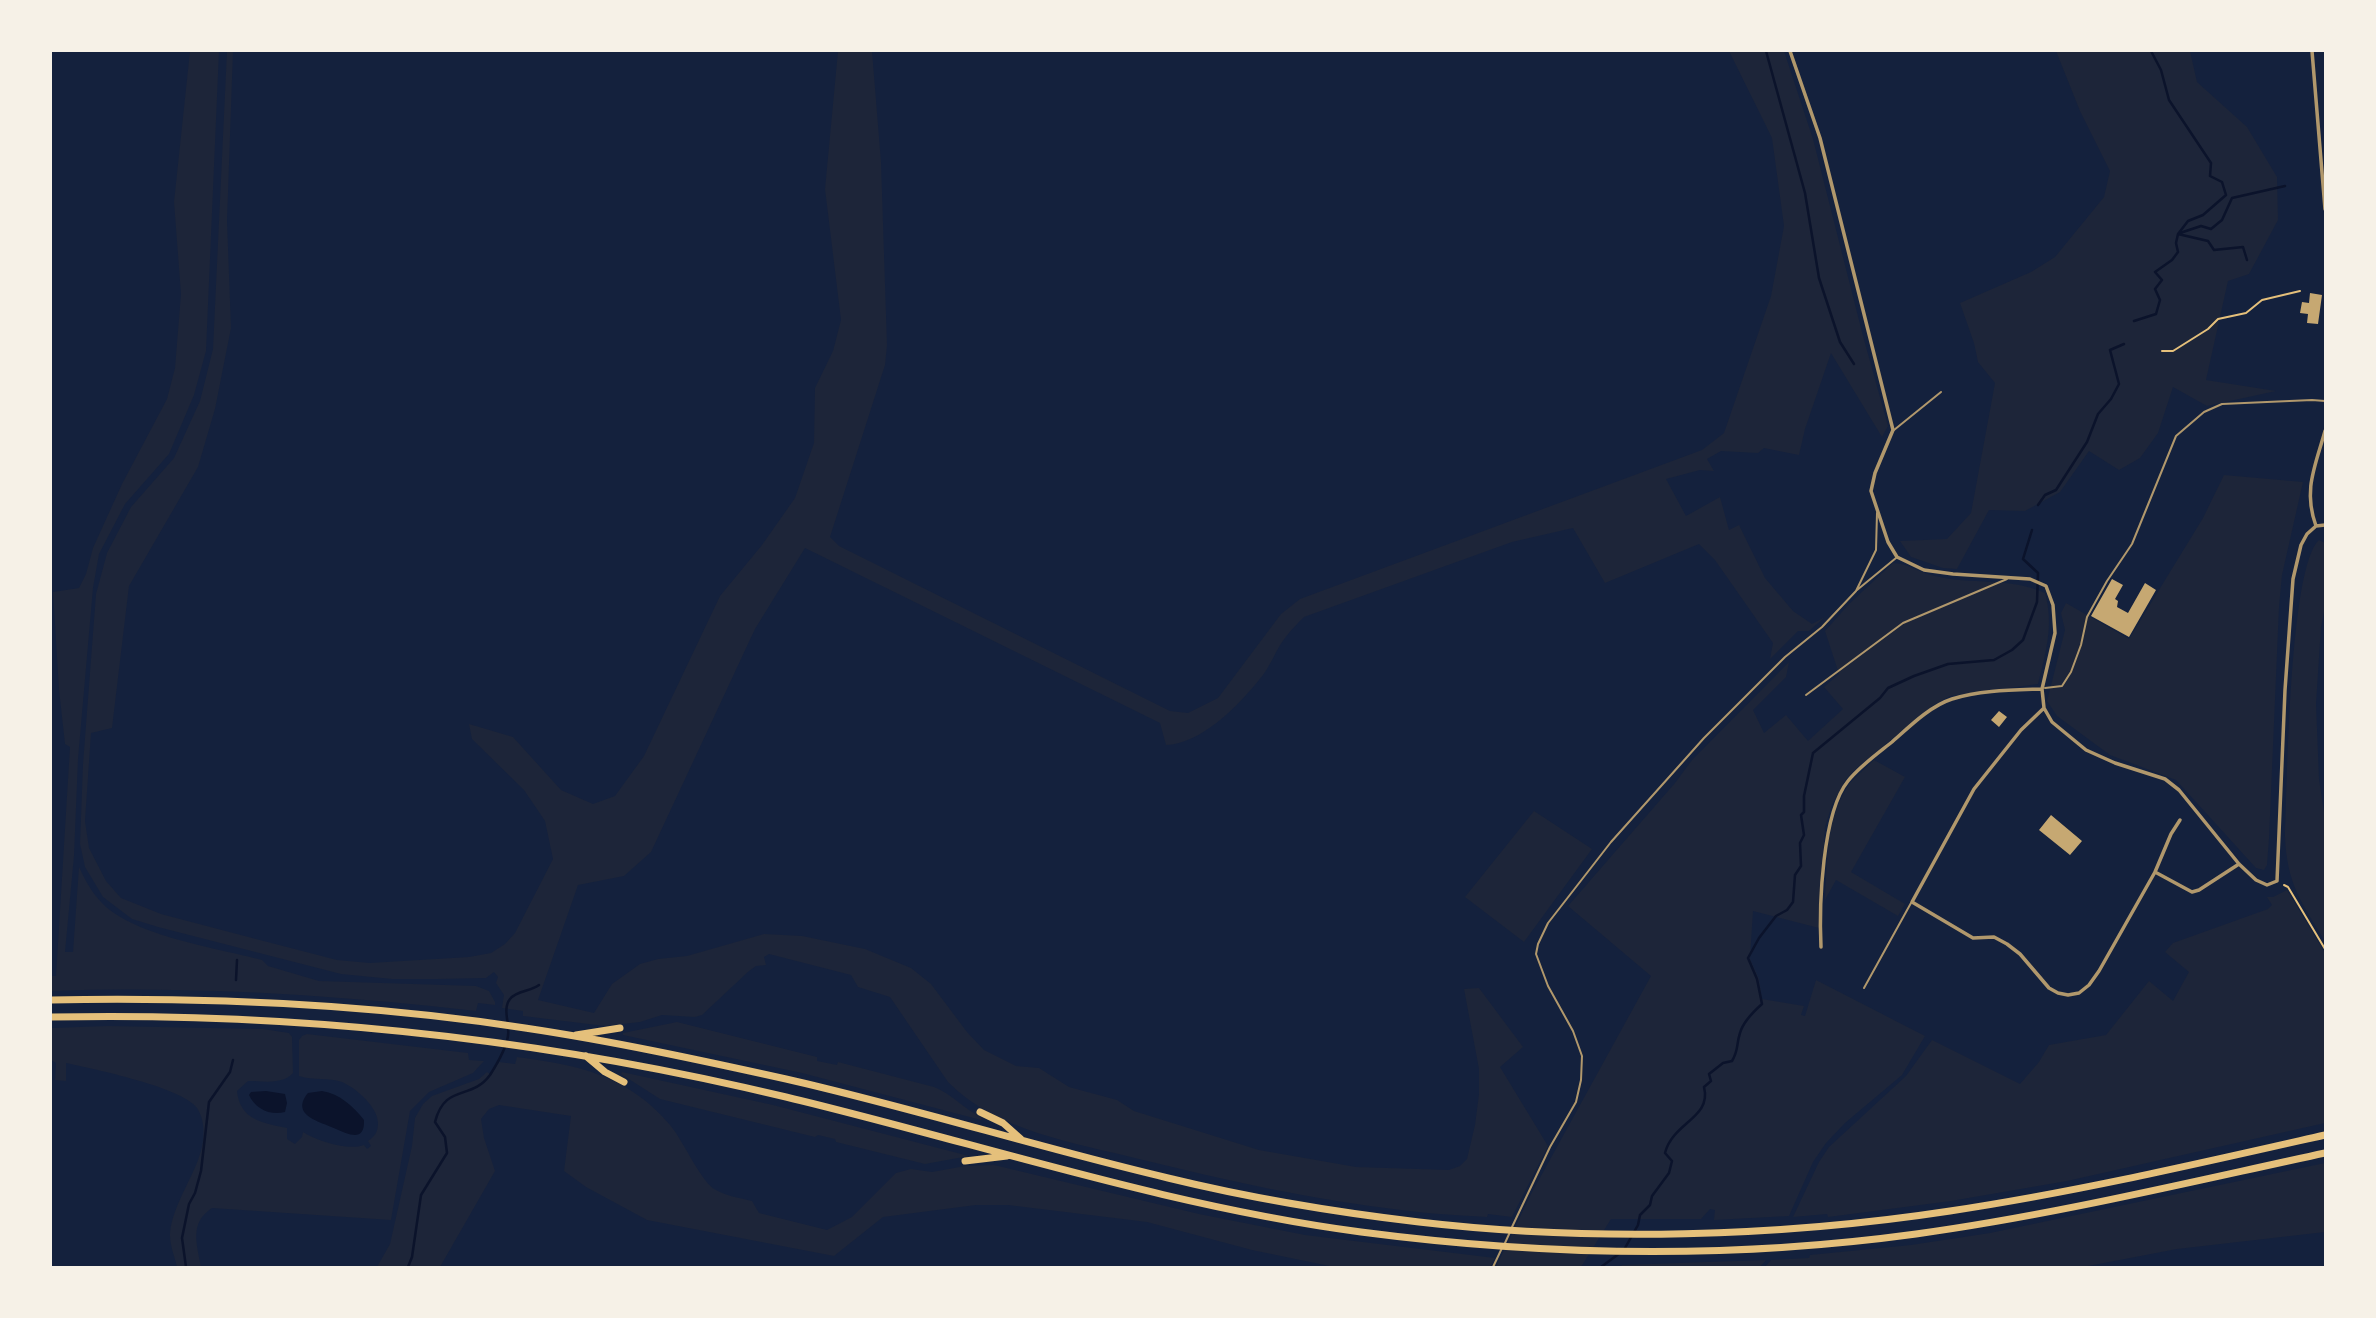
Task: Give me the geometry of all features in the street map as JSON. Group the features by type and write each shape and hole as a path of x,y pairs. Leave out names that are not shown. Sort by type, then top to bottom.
{"highway":[{"path":"51,1000 185,999 263,1003 379,1011 521,1027 679,1056 794,1081 1168,1179 1349,1213 1486,1228 1672,1233 1817,1227 1901,1218 2011,1201 2325,1135"},
{"path":"51,1017 186,1017 285,1021 369,1027 585,1055 786,1097 1165,1195 1245,1212 1357,1231 1525,1248 1666,1250 1810,1245 1913,1234 2013,1219 2325,1153"},
{"path":"573,1036 620,1028"},
{"path":"585,1055 605,1072 624,1082"},
{"path":"980,1112 1003,1123 1024,1141"},
{"path":"965,1161 1011,1156"}],"street":[{"path":"1790,51 1819,138 1893,430 1875,473 1871,491 1888,542 1897,557 1924,570 2030,579 2046,586 2053,605 2055,633 2042,689 2044,708 2052,722 2085,750 2115,764 2165,779 2179,790 2239,864 2256,880 2267,885 2277,881 2284,704 2293,579 2301,545 2307,534 2316,526 2325,525"},
{"path":"2312,51 2325,209"},
{"path":"2316,526 2309,507 2309,493 2325,431"},
{"path":"1821,947 1823,874 1829,824 1847,783 1901,733 1952,699 2007,690 2042,689"},
{"path":"2044,708 2021,730 1974,789 1912,902 1973,938 1994,937 2007,944 2020,954 2049,988 2068,995 2079,993 2099,971 2155,872 2180,820"},
{"path":"2155,872 2192,892 2239,864"}],"lane":[{"path":"1893,430 1941,392"},
{"path":"2042,689 2062,686 2071,672 2087,617 2132,544 2176,436 2204,412 2222,404 2325,401"},
{"path":"1856,591 1876,550 1877,512"},
{"path":"1493,1267 1550,1147 1576,1102 1581,1080 1582,1056 1573,1031 1548,986 1536,954 1548,923 1611,842 1704,738 1785,657 1822,627 1856,591 1897,557"},
{"path":"1806,695 1903,622 2011,578"},
{"path":"1864,988 1912,902"}],"path":[{"path":"2162,351 2173,351 2208,329 2218,319 2246,313 2262,300 2300,291"},
{"path":"2277,881 2288,887 2325,948"}],"shaded area":[{"path":"190,51 219,51 206,351 194,395 169,454 125,504 99,554 93,588 78,759 74,856 65,952 73,952 79,867 103,904 135,925 156,933 262,960 268,966 319,981 476,986 489,991 495,1005 478,1003 476,1011 264,993 51,991 51,976 56,976 70,747 65,744 59,690 53,592 79,588 93,548 122,484 167,399 175,368 181,294 174,202"},
{"path":"227,51 233,51 227,221 231,328 215,409 198,467 129,586 112,728 91,733 85,821 89,848 106,881 121,898 161,914 256,939 337,960 370,963 469,957 491,953 515,933 553,859 545,821 524,790 472,739 469,724 513,737 561,790 593,804 615,796 644,756 720,596 762,545 795,498 814,443 815,388 833,351 841,320 825,189 838,51 872,51 881,162 887,345 885,365 830,537 839,546 1170,711 1188,713 1218,698 1281,614 1300,599 1702,450 1724,433 1771,296 1784,226 1772,138 1729,51 1784,51 1813,139 1888,426 1882,437 1831,353 1799,455 1764,448 1758,453 1721,451 1707,459 1714,471 1700,470 1666,479 1686,516 1720,497 1729,530 1739,525 1765,578 1793,611 1812,624 1825,617 1809,631 1798,631 1770,659 1773,643 1715,560 1699,544 1605,583 1573,528 1512,542 1304,617 1285,638 1263,675 1230,712 1192,738 1166,745 1160,723 805,548 755,629 651,852 624,876 578,885 538,1000 594,1013 612,984 640,964 687,956 764,934 802,936 865,949 911,968 931,984 984,1050 1016,1066 1039,1068 1069,1087 1117,1100 1134,1111 1259,1150 1356,1167 1449,1170 1460,1166 1467,1159 1475,1125 1479,1069 1464,989 1479,988 1523,1047 1500,1067 1548,1146 1512,1217 1422,1212 1302,1195 1171,1167 1038,1133 989,1112 967,1099 948,1082 890,997 858,987 851,975 769,954 764,957 766,965 756,966 749,971 702,1015 662,1015 640,1022 605,1026 523,1016 523,1011 502,1008 504,995 496,983 498,977 494,972 486,978 438,979 392,979 341,974 132,919 103,897 85,867 80,844 83,764 96,594 107,553 131,507 174,458 200,401 213,349"},
{"path":"2056,51 2190,51 2197,82 2247,127 2277,177 2278,220 2249,274 2228,281 2206,380 2276,391 2207,406 2173,387 2158,433 2140,458 2119,470 2089,451 2060,492 2025,511 1989,510 1957,569 1943,568 1911,557 1900,541 1947,539 1971,513 1995,383 1978,362 1960,303 2031,272 2055,257 2104,197 2110,171 2080,111"},
{"path":"2224,475 2303,482 2282,575 2269,839 2267,865 2264,870 2256,868 2176,780 2110,755 2057,716 2047,701 2065,630 2061,613 2066,603 2129,639 2203,518"},
{"path":"2319,540 2325,543 2325,607 2321,627 2316,704 2319,779 2325,819 2325,941 2302,903 2292,880 2285,837 2296,633 2301,591 2309,558"},
{"path":"1893,563 1949,579 2018,585 2045,593 2049,627 2038,684 1950,696 1932,706 1858,767 1846,779 1832,805 1825,827 1819,928 1753,911 1750,959 1759,979 1762,999 1804,1006 1801,1015 1805,1016 1816,980 1925,1036 1902,1075 1845,1123 1826,1143 1813,1162 1789,1216 1714,1220 1715,1210 1710,1209 1701,1219 1611,1219 1581,1267 1496,1267 1531,1194 1651,976 1568,906 1692,760 1789,662 1786,677 1753,710 1764,733 1786,715 1808,741 1843,709 1824,687 1839,674 1825,631 1849,604"},
{"path":"1874,760 1905,777 1851,872 1905,904 1898,916 1836,880 1825,900 1829,839 1836,810 1850,783"},
{"path":"1534,811 1592,849 1524,942 1465,897"},
{"path":"2287,890 2325,953 2325,1123 2067,1181 1951,1201 1828,1217 1827,1214 1793,1217 1829,1147 1906,1076 1932,1040 2020,1084 2039,1062 2049,1045 2106,1035 2149,981 2173,1001 2189,972 2165,952 2173,943 2268,909 2272,905 2267,897"},
{"path":"677,1022 817,1057 817,1061 837,1065 838,1062 934,1087 982,1118 981,1120 802,1073 623,1035"},
{"path":"108,1026 263,1029 289,1033 292,1037 293,1073 278,1081 248,1081 237,1091 239,1101 248,1114 261,1122 287,1128 287,1139 295,1144 303,1132 333,1144 350,1147 364,1145 367,1149 371,1146 368,1141 376,1133 378,1125 369,1103 348,1085 299,1076 299,1040 302,1036 307,1034 468,1053 469,1060 484,1061 473,1073 429,1092 410,1111 391,1220 212,1208 197,1227 201,1267 177,1267 171,1244 171,1227 202,1148 204,1134 197,1108 188,1100 156,1086 66,1063 66,1081 55,1080 56,1063 51,1060 51,1028"},
{"path":"517,1057 561,1064 601,1075 637,1094 670,1125 699,1171 716,1190 752,1201 759,1213 827,1230 852,1217 896,1173 911,1169 932,1172 965,1166 994,1165 1199,1214 1305,1235 1495,1258 1490,1267 1334,1267 1252,1250 1147,1222 1008,1205 976,1205 883,1217 834,1256 647,1220 586,1187 564,1171 571,1116 499,1105 489,1109 481,1119 495,1171 440,1267 377,1267 390,1244 412,1146 415,1118 423,1104 432,1096 479,1079 487,1072 491,1075 499,1062 515,1064"},
{"path":"622,1072 773,1105 969,1156 925,1164 836,1142 835,1139 818,1135 815,1137 660,1099 621,1074"},
{"path":"322,1091 346,1101 355,1110 364,1120 362,1132 355,1135 346,1133 316,1121 305,1113 302,1107 308,1093"},
{"path":"251,1092 285,1094 285,1112 264,1110 255,1104 249,1095"},
{"path":"2325,1163 2325,1232 2177,1249 2083,1267 1765,1267 1771,1260 1809,1258 1810,1255 1911,1245 1990,1233"},
{"path":"1766,1260 1760,1267 1620,1267 1622,1265"}],"building":[{"path":"2310,293 2322,295 2318,324 2307,323 2308,314 2300,313 2302,302 2309,303"},
{"path":"2112,579 2123,585 2115,599 2118,601 2117,607 2128,613 2145,583 2156,590 2129,637 2091,616"},
{"path":"1999,711 2007,717 1999,727 1991,720"},
{"path":"2051,815 2082,841 2070,855 2039,830"}],"waterway":[{"path":"1766,51 1805,193 1819,278 1840,342 1854,364"},
{"path":"2151,51 2161,70 2169,100 2211,163 2210,176 2222,182 2226,195 2203,215 2188,221 2178,234"},
{"path":"2180,233 2201,226 2211,229 2222,220 2232,198 2285,186"},
{"path":"2134,321 2156,314 2160,300 2155,289 2162,280 2155,272 2178,252 2178,234 2208,241 2214,250 2243,247 2247,260"},
{"path":"2038,505 2045,495 2056,490 2087,442 2098,414 2111,399 2119,384 2110,350 2124,344"},
{"path":"1625,1248 1638,1225 1640,1215 1650,1205 1652,1196 1669,1173 1672,1161 1665,1153 1669,1143 1702,1106 1704,1087 1711,1081 1709,1074 1723,1063 1732,1061 1743,1025 1762,1004 1757,979 1748,958 1776,916 1787,910 1793,902 1795,875 1801,866 1800,843 1804,835 1801,815 1804,812 1804,796 1813,753 1880,698 1888,688 1948,664 1994,660 2023,640 2037,602 2038,573 2023,559 2032,530"},
{"path":"236,980 237,960"},
{"path":"408,1267 412,1257 421,1195 447,1153 445,1137 435,1122 439,1110 452,1097 475,1088 490,1075 507,1041 506,1012 510,999 539,985"},
{"path":"186,1267 182,1238 189,1204 201,1171 209,1102 230,1072 233,1060"},
{"path":"1601,1267 1620,1253"}]}
